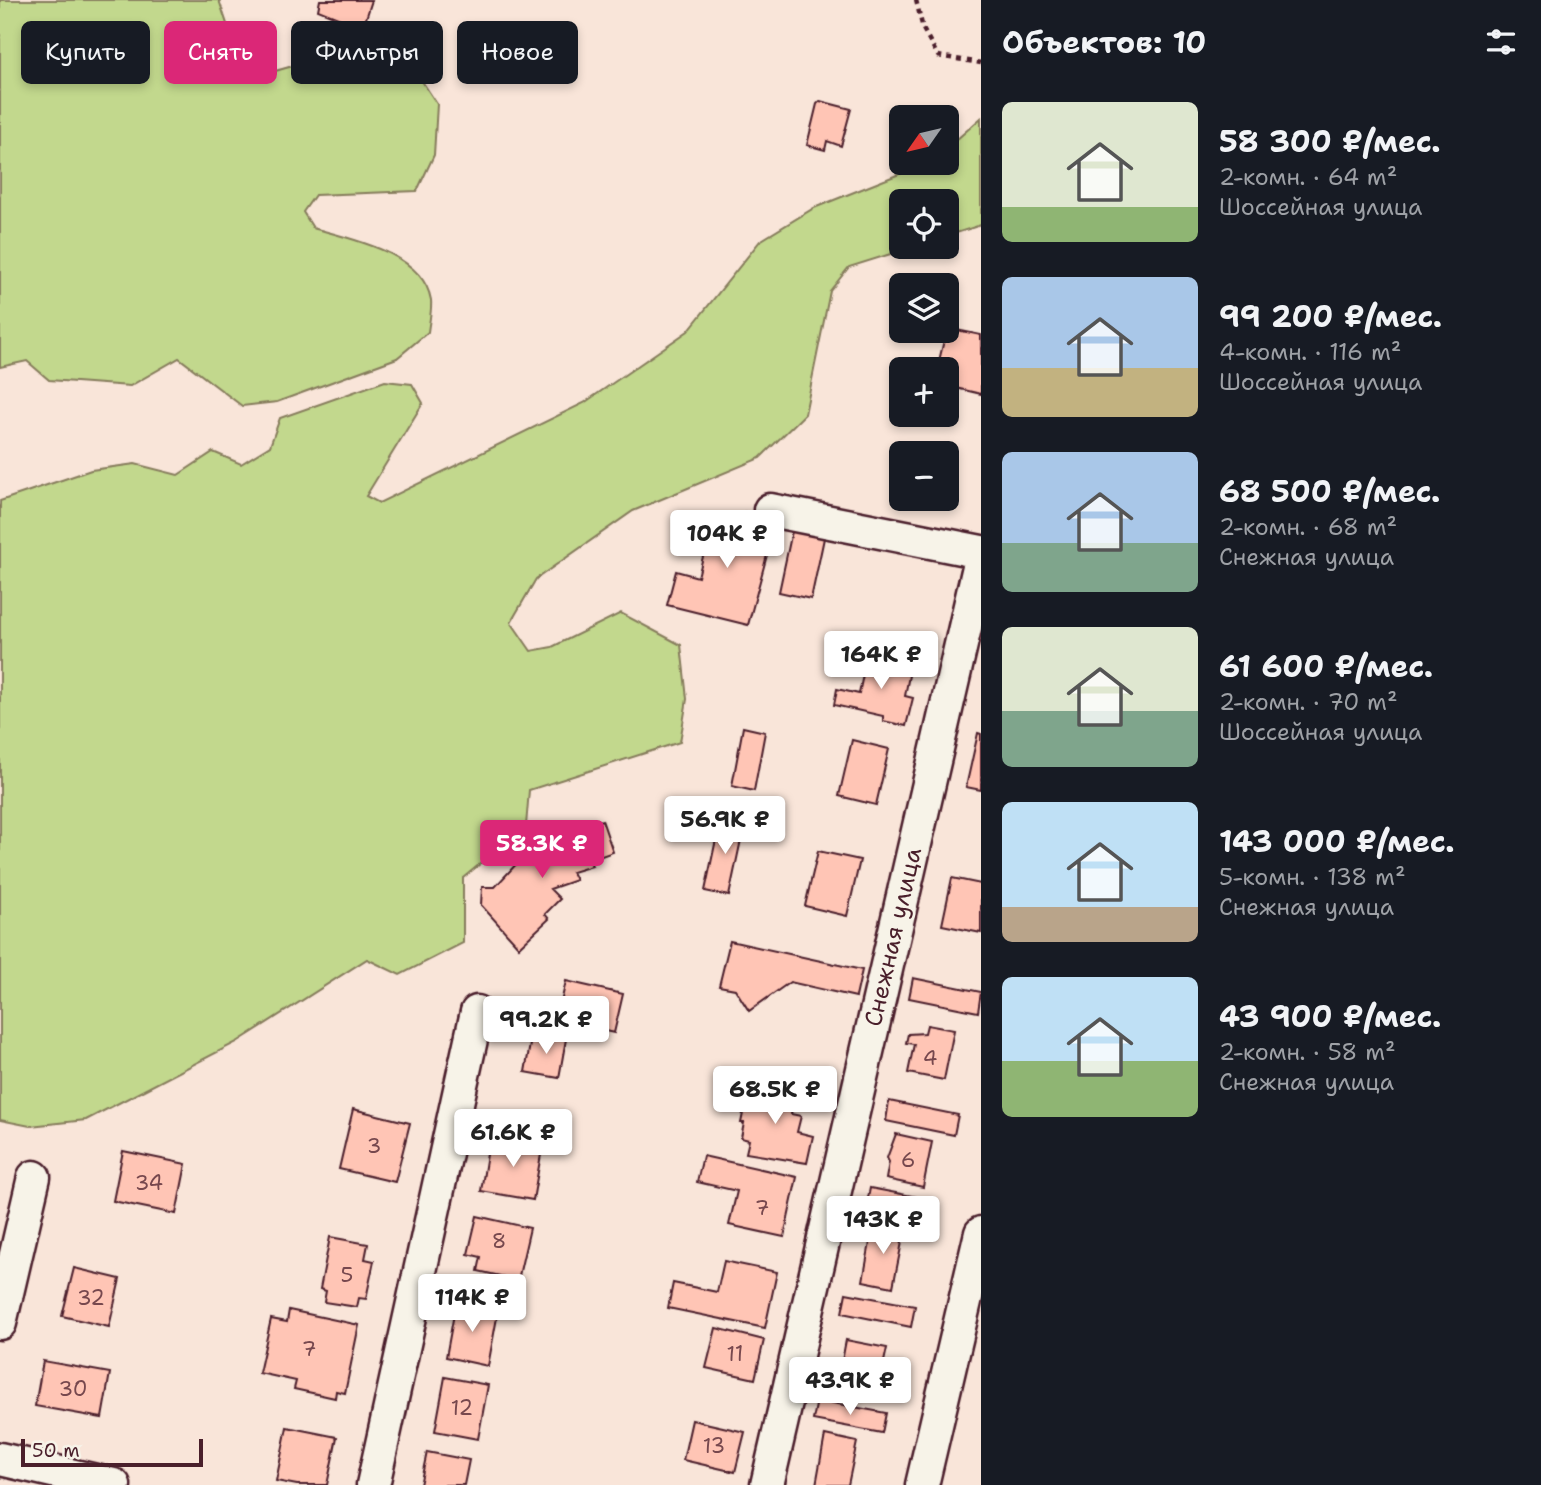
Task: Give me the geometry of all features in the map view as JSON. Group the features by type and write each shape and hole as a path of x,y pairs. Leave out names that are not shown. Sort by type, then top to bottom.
{"street":[{"path":"770,510 981,552"},
{"name":"Снежная улица","path":"767,1485 981,558"},
{"path":"373,1485 477,1012"},
{"path":"0,1323 34,1177"},
{"path":"922,1485 972,1312 981,1233"},
{"path":"0,1459 114,1485"}],"path":[{"path":"915,0 923,29 938,56 981,63"}],"green space":[{"path":"0,0 219,0 226,21 164,21 164,84 277,84 277,70 291,66 291,84 424,84 437,104 434,155 417,191 315,195 303,212 313,228 365,243 400,259 415,270 425,284 431,300 428,332 397,358 277,402 242,406 179,358 130,386 49,380 27,361 0,367"},
{"path":"981,118 981,225 959,232 959,189 889,189 889,254 849,267 830,291 805,414 760,458 633,511 536,579 511,622 531,651 552,647 621,613 681,645 687,699 680,742 529,790 526,826 463,878 463,943 400,975 367,959 237,1042 86,1120 30,1126 0,1120 0,501 91,470 135,464 178,475 213,452 241,464 270,446 280,418 385,381 412,384 423,403 366,496 379,503 584,403 688,331 760,241 814,208 897,175 959,175 959,137"}],"building":[{"path":"320,0 372,0 365,21 346,21 318,10"},
{"path":"820,101 851,109 841,146 827,141 825,150 807,145"},
{"path":"959,330 981,335 981,394 959,389 959,357 940,357 943,343 959,343"},
{"path":"745,512 776,522 748,625 667,605 676,571 698,577 711,524 716,525 718,515 742,521"},
{"path":"795,517 827,524 811,599 779,592"},
{"path":"867,655 911,665 905,696 913,698 906,726 883,721 883,716 834,705 837,689 859,694"},
{"path":"743,727 765,732 754,791 732,786"},
{"path":"978,733 981,734 981,790 966,787"},
{"path":"852,740 889,749 876,805 839,796"},
{"path":"721,816 745,821 729,896 705,891"},
{"path":"602,820 613,852 590,860 592,866 572,872 576,880 550,889 560,899 545,914 549,919 519,947 481,905 482,887 495,887 520,860 539,856 535,844"},
{"path":"818,851 860,860 847,916 805,906"},
{"path":"952,878 981,884 981,933 942,925"},
{"path":"730,941 862,970 856,997 790,982 749,1011 735,989 719,986"},
{"path":"913,978 981,992 978,1012 909,998"},
{"path":"566,981 623,994 614,1033 557,1020"},
{"path":"927,1025 954,1030 944,1080 908,1073 914,1044 906,1043 908,1034 925,1033"},
{"path":"532,1033 566,1039 559,1078 525,1072"},
{"path":"767,1082 796,1088 791,1114 801,1116 797,1132 813,1136 807,1163 746,1153 749,1140 741,1138 744,1123 741,1123 746,1099 762,1102"},
{"path":"889,1101 958,1115 954,1135 886,1121"},
{"path":"353,1109 410,1123 395,1182 339,1169"},
{"path":"896,1134 932,1142 923,1187 886,1179 889,1162 887,1158"},
{"path":"504,1136 543,1143 533,1200 481,1191 488,1148 502,1150"},
{"path":"123,1151 186,1164 176,1214 113,1201"},
{"path":"703,1156 797,1177 784,1237 729,1225 737,1191 697,1182"},
{"path":"870,1188 938,1201 934,1221 866,1208"},
{"path":"477,1216 530,1228 518,1280 478,1271 481,1257 468,1254"},
{"path":"873,1226 904,1232 893,1287 863,1281"},
{"path":"330,1237 368,1244 365,1259 374,1261 366,1299 359,1298 357,1307 324,1302 326,1291 320,1289"},
{"path":"724,1261 777,1272 765,1328 668,1308 673,1283 717,1292"},
{"path":"74,1268 120,1279 109,1327 62,1316"},
{"path":"846,1293 915,1306 911,1327 842,1313"},
{"path":"456,1303 498,1312 488,1366 446,1357"},
{"path":"289,1310 359,1325 345,1393 336,1391 335,1398 294,1389 296,1381 259,1373 271,1319 287,1322"},
{"path":"716,1328 764,1340 755,1379 706,1368"},
{"path":"846,1340 887,1348 879,1385 839,1377"},
{"path":"43,1361 110,1373 102,1418 35,1406"},
{"path":"445,1377 488,1385 478,1439 435,1431"},
{"path":"817,1400 886,1413 882,1433 813,1420"},
{"path":"692,1420 745,1432 735,1472 683,1460"},
{"path":"287,1427 337,1437 327,1485 297,1485 276,1481"},
{"path":"825,1435 857,1442 848,1485 816,1485"},
{"path":"427,1452 469,1460 464,1485 420,1485"}]}
